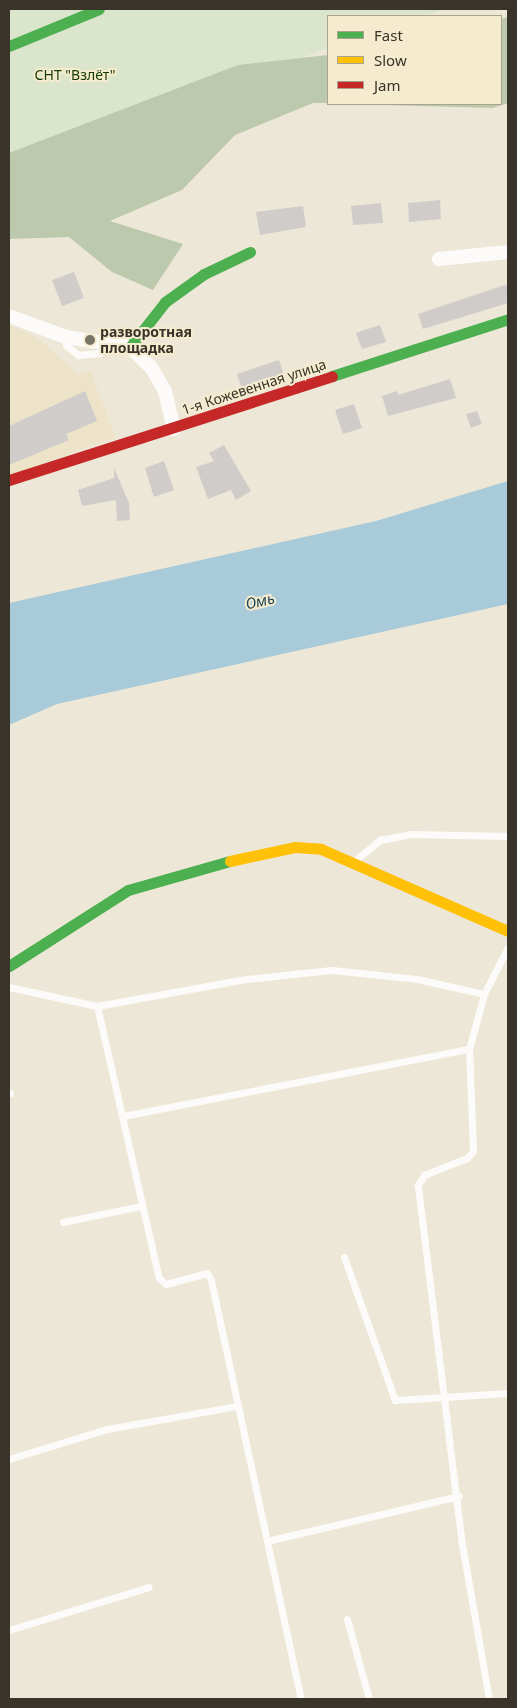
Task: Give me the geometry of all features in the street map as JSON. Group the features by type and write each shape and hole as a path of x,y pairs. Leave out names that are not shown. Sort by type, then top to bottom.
{"street":[{"path":"9,46 99,9"},
{"path":"130,346 165,302 204,274 250,252"},
{"path":"438,259 508,252"},
{"path":"9,316 66,337 130,346 151,366 165,391 174,429"},
{"name":"1-я Кожевенная улица","path":"9,480 174,429 508,319"},
{"path":"9,966 92,909 128,890 185,870 295,847 322,849 355,862 508,931"}],"lane":[{"path":"355,862 364,849 380,840 410,834 508,836"},
{"path":"489,1699 462,1545 459,1496 444,1395 418,1185 424,1175 467,1158 473,1151 469,1049 484,994 508,947"},
{"path":"9,986 97,1006 246,979 332,970 417,979 484,994"},
{"path":"97,1006 123,1116 141,1206 159,1278 166,1284 207,1273 211,1280 301,1699"},
{"path":"123,1116 469,1049"},
{"path":"63,1222 141,1206"},
{"path":"344,1256 390,1394 405,1401 444,1395 508,1393"},
{"path":"9,1459 107,1429 238,1406"},
{"path":"267,1540 459,1496"},
{"path":"9,1630 149,1588"},
{"path":"347,1619 369,1699"}],"shaded area":[{"path":"9,325 36,337 77,374 91,372 115,437 9,476"}],"green space":[{"name":"СНТ \"Взлёт\"","path":"9,9 448,9 427,15 327,15 327,48 9,170"},
{"path":"508,17 508,103 502,105 502,19"},
{"path":"327,55 327,103 313,103 235,135 182,190 110,221 183,244 153,290 112,272 69,237 9,239 9,153 238,65"},
{"path":"382,105 502,105 493,108"}],"water":[{"name":"Омь","path":"508,481 508,604 57,704 9,725 9,603 376,521"}],"building":[{"path":"440,200 441,219 409,222 408,203"},
{"path":"381,203 383,223 353,225 351,206"},
{"path":"303,206 306,227 260,235 256,212"},
{"path":"74,272 84,298 62,306 52,280"},
{"path":"508,284 508,303 423,329 418,314"},
{"path":"380,325 386,342 362,349 356,333"},
{"path":"279,360 284,375 242,389 237,374"},
{"path":"450,379 456,398 388,416 382,396 397,391 398,395"},
{"path":"85,391 97,421 66,434 69,440 9,465 9,426"},
{"path":"354,404 362,428 343,434 335,410"},
{"path":"477,411 482,424 471,428 466,414"},
{"path":"224,445 251,491 236,500 231,490 208,499 196,467 214,461 209,453"},
{"path":"164,461 174,490 154,497 145,468"},
{"path":"114,468 129,503 130,520 117,521 116,500 82,506 78,490 114,478"}],"traffic: fast":[{"path":"9,46 99,9"},
{"path":"130,347 165,302 204,274 250,252"},
{"path":"332,376 508,319"},
{"path":"9,966 128,890 230,861"}],"traffic: slow":[{"path":"230,861 295,847 321,849 508,931"}],"traffic: jam":[{"path":"9,480 332,376"}],"place":[{"name":"разворотная площадка","path":"90,340"}]}
